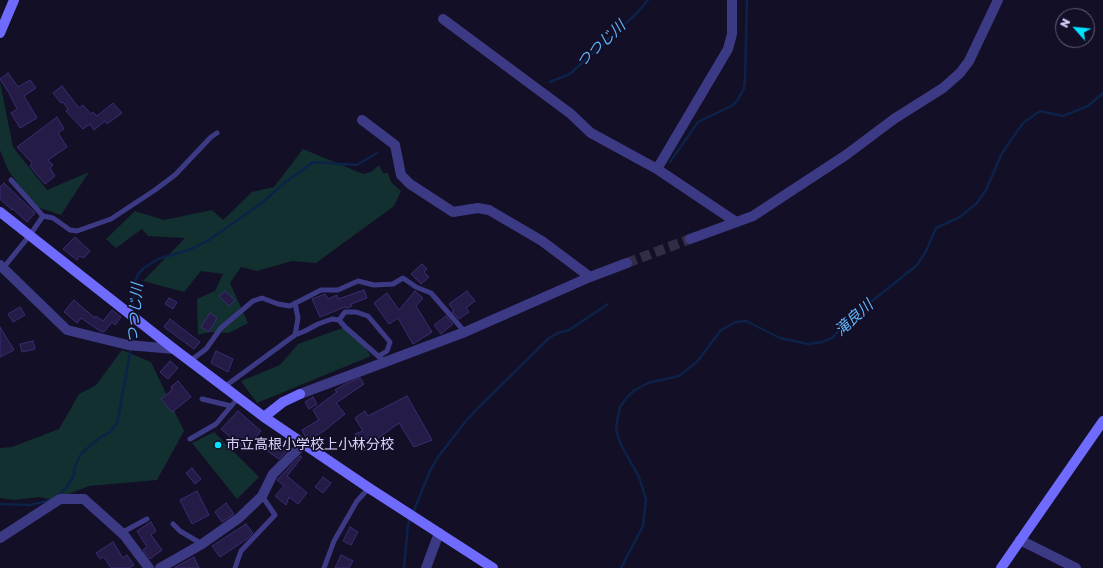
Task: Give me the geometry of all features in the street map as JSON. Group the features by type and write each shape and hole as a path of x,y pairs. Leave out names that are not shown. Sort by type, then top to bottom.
{"street":[{"path":"0,33 14,0"},
{"path":"657,169 728,49 732,34 732,0"},
{"path":"690,239 754,216 846,155 894,119 943,88 960,73 969,61 998,0"},
{"path":"443,19 571,114 591,133 657,169 736,222"},
{"path":"362,120 395,145 401,175 410,184 453,212 478,208 488,210 542,241 590,277"},
{"path":"0,212 174,349 264,417 302,444 493,568"},
{"path":"264,417 283,402 382,359 465,332 590,277 627,263"},
{"path":"2,266 67,330 128,345 174,349"},
{"path":"1001,568 1103,421"},
{"path":"160,568 202,544 239,518 262,496 272,474 302,444"},
{"path":"0,538 60,499 84,499 121,533 149,568"},
{"path":"426,568 439,533"},
{"path":"1020,540 1076,568"}],"lane":[{"path":"10,180 43,216 53,218 70,230 77,231 111,219 175,175 211,137 217,133"},
{"path":"2,266 30,236 43,216"},
{"path":"190,361 206,349 221,328 253,301 262,298 278,304 290,306 321,290 338,290 358,282 374,285 393,284 403,278 416,287 431,293 465,332"},
{"path":"295,303 298,318 295,335"},
{"path":"224,387 295,335 332,319 339,320 382,359 390,342 368,316 356,312 345,312 339,320"},
{"path":"190,439 216,424 238,398"},
{"path":"202,399 231,406"},
{"path":"324,568 334,541 357,501 369,488"},
{"path":"235,568 241,551 275,516 262,496"},
{"path":"121,533 147,519"},
{"path":"173,524 180,531 202,544"}],"green space":[{"path":"0,82 13,147 47,190 89,172 61,215 34,206 8,170 0,150"},
{"path":"303,149 363,174 371,172 379,165 383,173 388,173 391,182 401,191 394,206 316,263 292,261 257,271 241,267 230,283 248,323 229,333 209,332 198,335 197,299 215,291 223,274 201,271 184,292 143,281 185,238 148,236 142,229 116,248 106,239 135,211 164,220 212,210 223,220 252,192 274,187"},
{"path":"345,327 355,333 371,356 257,403 241,381 280,365 298,344"},
{"path":"122,350 151,362 184,431 157,480 89,486 53,500 39,497 14,500 0,498 0,448 12,447 59,429 79,394 96,385"},
{"path":"214,432 259,477 237,499 192,443"}],"building":[{"path":"8,73 18,87 30,80 36,88 24,96 37,118 20,128 11,113 17,109 0,79"},
{"path":"62,86 79,108 83,105 91,114 93,112 97,116 113,103 122,113 107,124 105,121 94,130 90,124 83,129 66,111 68,109 63,102 61,103 53,93"},
{"path":"57,117 64,129 58,133 67,147 48,160 53,165 50,168 55,176 45,184 30,166 32,163 17,147"},
{"path":"4,183 35,213 27,222 0,199 0,187"},
{"path":"75,237 90,251 84,258 79,256 77,260 63,249"},
{"path":"422,264 427,269 424,272 429,277 421,284 411,274"},
{"path":"364,290 367,298 351,304 352,306 347,308 345,307 320,317 312,299 325,294 328,299 337,295 338,299"},
{"path":"225,291 235,300 229,306 219,296"},
{"path":"415,291 423,298 416,306 432,332 413,344 398,318 389,324 374,303 387,293 399,310"},
{"path":"467,291 475,301 466,308 469,312 459,319 452,312 454,311 449,304"},
{"path":"169,298 177,302 173,309 165,304"},
{"path":"74,300 95,318 96,316 103,321 112,310 121,317 115,325 112,322 104,332 100,331 81,318 77,323 64,312"},
{"path":"20,307 25,315 13,322 8,314"},
{"path":"210,313 217,318 209,332 201,327"},
{"path":"446,316 453,324 441,334 434,325"},
{"path":"170,319 200,342 194,349 164,327"},
{"path":"0,327 14,350 0,357"},
{"path":"33,341 35,349 22,352 20,344"},
{"path":"216,351 233,359 228,372 211,363"},
{"path":"170,361 178,368 168,379 160,372"},
{"path":"360,378 364,384 336,403 345,414 324,431 309,439 306,438 302,430 319,420 313,410 337,392 335,390"},
{"path":"178,381 191,397 172,412 161,399 172,390 171,387"},
{"path":"407,396 432,440 414,447 399,423 373,442 374,445 363,451 355,434 363,431 355,418 365,411 368,416"},
{"path":"313,397 317,404 309,409 305,402"},
{"path":"238,411 261,431 245,450 221,429"},
{"path":"278,439 290,448 279,459 266,450 270,444 273,446"},
{"path":"300,456 302,457 287,476 307,493 298,504 289,497 286,505 275,496 284,486 277,480"},
{"path":"192,468 201,479 195,484 186,473"},
{"path":"323,477 331,483 323,493 315,487"},
{"path":"197,491 209,515 192,524 180,500"},
{"path":"226,503 234,514 222,522 215,512"},
{"path":"151,522 156,531 151,535 162,550 150,559 143,550 147,547 137,531"},
{"path":"246,524 253,533 247,539 220,557 212,546"},
{"path":"350,527 358,532 351,545 343,541"},
{"path":"113,542 123,558 127,555 134,565 129,568 111,568 104,557 100,559 96,553"},
{"path":"341,555 353,561 349,568 335,568"},
{"path":"194,557 199,568 174,568"}],"waterway":[{"name":"つつじ川","path":"550,82 570,74 637,13 648,0"},
{"path":"670,162 698,122 731,106 736,102 744,89 747,0"},
{"name":"滝良川","path":"621,568 643,526 646,499 639,477 620,443 616,430 620,407 628,396 635,390 648,383 679,376 697,362 721,330 736,322 746,321 780,338 808,344 822,342 832,338 852,317 917,265 926,251 936,228 960,217 977,203 986,190 1002,153 1023,123 1040,111 1063,116 1088,106 1103,93"},
{"name":"つつじ川","path":"132,313 135,281 139,273 144,268 158,259 191,249 209,240 262,203 282,185 313,162 357,165 377,153"},
{"path":"413,513 430,471 438,457 479,407 549,338 558,333 569,330 608,304"},
{"name":"つつじ川","path":"131,343 132,320"},
{"name":"つつじ川","path":"57,496 67,487 74,475 75,466 81,454 99,438 110,432 117,424 131,348"},
{"name":"つつじ川","path":"0,504 30,505 51,500"},
{"path":"404,568 408,525 411,517"}],"tunnel":[{"path":"627,263 690,239"}],"place":[{"name":"市立高根小学校上小林分校","path":"218,445"}]}
